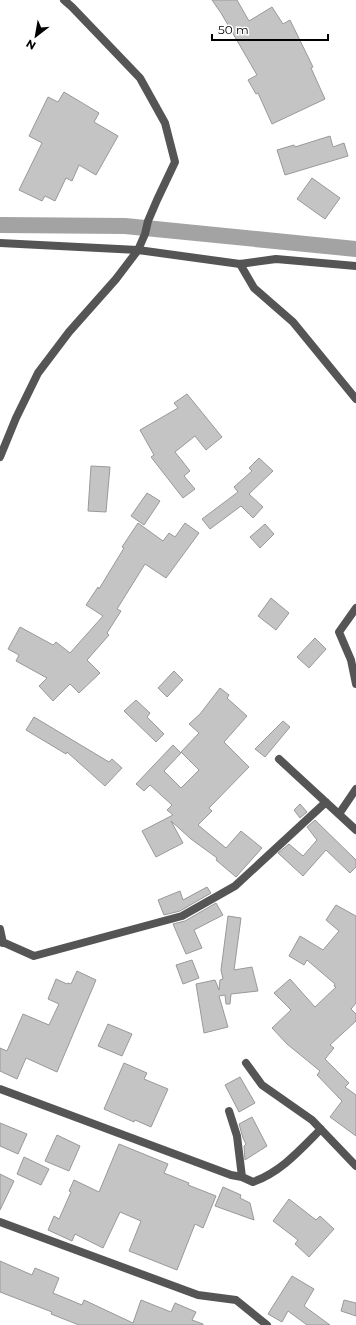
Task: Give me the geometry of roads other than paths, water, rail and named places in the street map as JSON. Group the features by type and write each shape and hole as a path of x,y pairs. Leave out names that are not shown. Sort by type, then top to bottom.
{"street":[{"path":"0,457 16,418 38,373 69,332 116,279 138,250 145,234 148,221 175,162 165,123 140,78 64,0"},
{"path":"0,243 138,250 240,264 276,259 356,266"},
{"path":"240,264 254,288 293,322 356,399"},
{"path":"356,608 339,632 351,660 356,684"},
{"path":"279,760 356,830"},
{"path":"339,814 356,789"},
{"path":"0,929 2,942 34,956 182,916 234,886 326,802"},
{"path":"246,1063 262,1085 312,1120 356,1166"},
{"path":"0,1089 253,1182 267,1177 286,1164 321,1129"},
{"path":"228,1111 238,1136 242,1177"},
{"path":"0,1222 198,1295 236,1300 267,1325"}],"waterway":[{"path":"0,225 125,226 356,249"}]}
